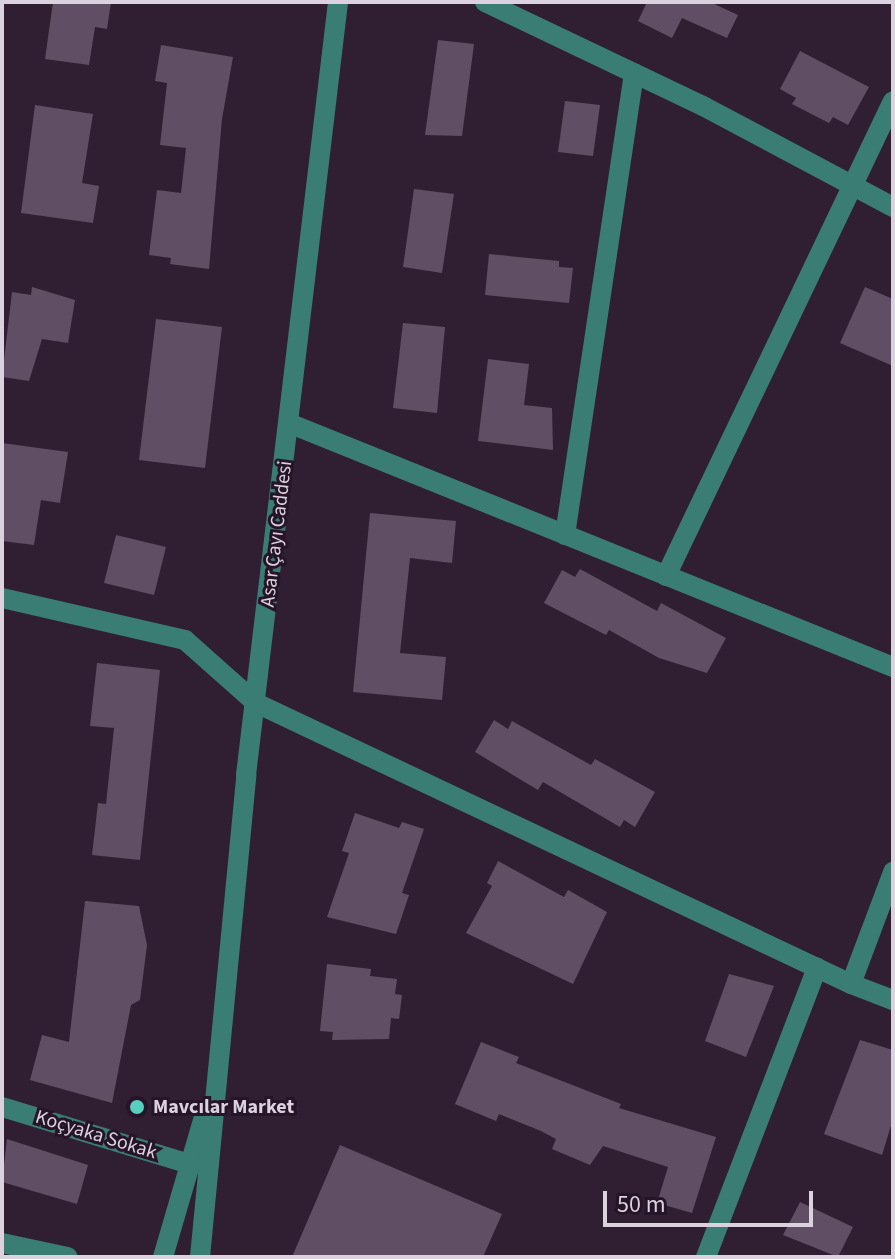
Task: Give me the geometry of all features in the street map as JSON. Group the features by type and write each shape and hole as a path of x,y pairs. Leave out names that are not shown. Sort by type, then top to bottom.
{"street":[{"name":"Asar Çayı Caddesi","path":"218,1067 256,703 338,2"},
{"path":"485,2 634,73 893,207"},
{"path":"565,535 634,73"},
{"path":"666,576 893,101"},
{"path":"291,424 893,667"},
{"path":"2,598 185,640 256,703 851,984 893,1000"},
{"path":"851,984 893,872"},
{"path":"706,1257 817,968"},
{"path":"163,1257 218,1067"},
{"path":"200,1257 218,1067"},
{"name":"Koçyaka Sokak","path":"2,1107 190,1164"},
{"path":"2,1243 68,1257"}],"building":[{"path":"53,2 111,2 107,29 95,27 89,65 45,59"},
{"path":"647,2 710,2 738,15 727,38 682,18 672,38 638,21"},
{"path":"438,40 474,44 462,136 425,135"},
{"path":"161,45 233,57 222,119 209,269 170,264 171,258 149,255 157,190 181,193 186,148 160,145 167,83 155,81"},
{"path":"800,51 869,87 848,125 833,117 829,123 792,104 796,98 780,89"},
{"path":"565,101 600,105 593,156 558,152"},
{"path":"35,105 93,114 82,183 99,186 93,223 21,213"},
{"path":"414,189 454,194 442,273 403,267"},
{"path":"489,254 559,261 559,267 573,268 569,303 485,295"},
{"path":"32,287 75,300 68,343 42,339 29,381 2,377 12,292 31,295"},
{"path":"865,287 893,299 893,366 840,343"},
{"path":"156,319 222,327 205,468 139,460"},
{"path":"403,323 445,327 437,413 393,408"},
{"path":"488,359 529,364 524,405 552,408 553,450 478,441"},
{"path":"2,443 68,452 60,503 41,500 34,545 2,541"},
{"path":"370,513 456,521 452,563 410,558 400,653 446,657 442,700 353,692"},
{"path":"116,535 166,547 154,595 104,583"},
{"path":"580,569 657,611 661,603 726,638 707,673 659,658 609,630 606,635 544,603 562,570 575,577"},
{"path":"97,663 160,670 140,860 92,855 98,803 106,804 114,728 90,726"},
{"path":"494,720 508,729 512,721 591,765 595,759 655,792 635,827 624,820 620,827 543,782 538,790 475,752"},
{"path":"355,813 399,828 402,822 424,829 402,893 409,895 396,934 327,917 349,853 342,851"},
{"path":"498,861 564,897 568,890 607,912 573,984 466,933 492,886 487,883"},
{"path":"85,901 139,906 147,945 140,1000 131,1005 112,1103 30,1080 42,1035 69,1042"},
{"path":"327,964 371,969 370,976 397,979 395,994 402,995 399,1019 391,1018 389,1039 332,1040 333,1032 320,1031"},
{"path":"729,974 774,986 746,1057 705,1041"},
{"path":"860,1040 893,1050 893,1119 882,1155 824,1134"},
{"path":"481,1042 519,1057 516,1063 621,1104 619,1108 716,1137 692,1213 657,1203 668,1167 603,1146 590,1165 552,1149 556,1139 541,1131 499,1114 496,1121 455,1104"},
{"path":"7,1139 88,1165 77,1204 2,1182"},
{"path":"340,1145 502,1214 483,1257 292,1257"},
{"path":"800,1202 853,1227 838,1257 783,1235"}],"place":[{"name":"Mavcılar Market","path":"137,1107"}]}
